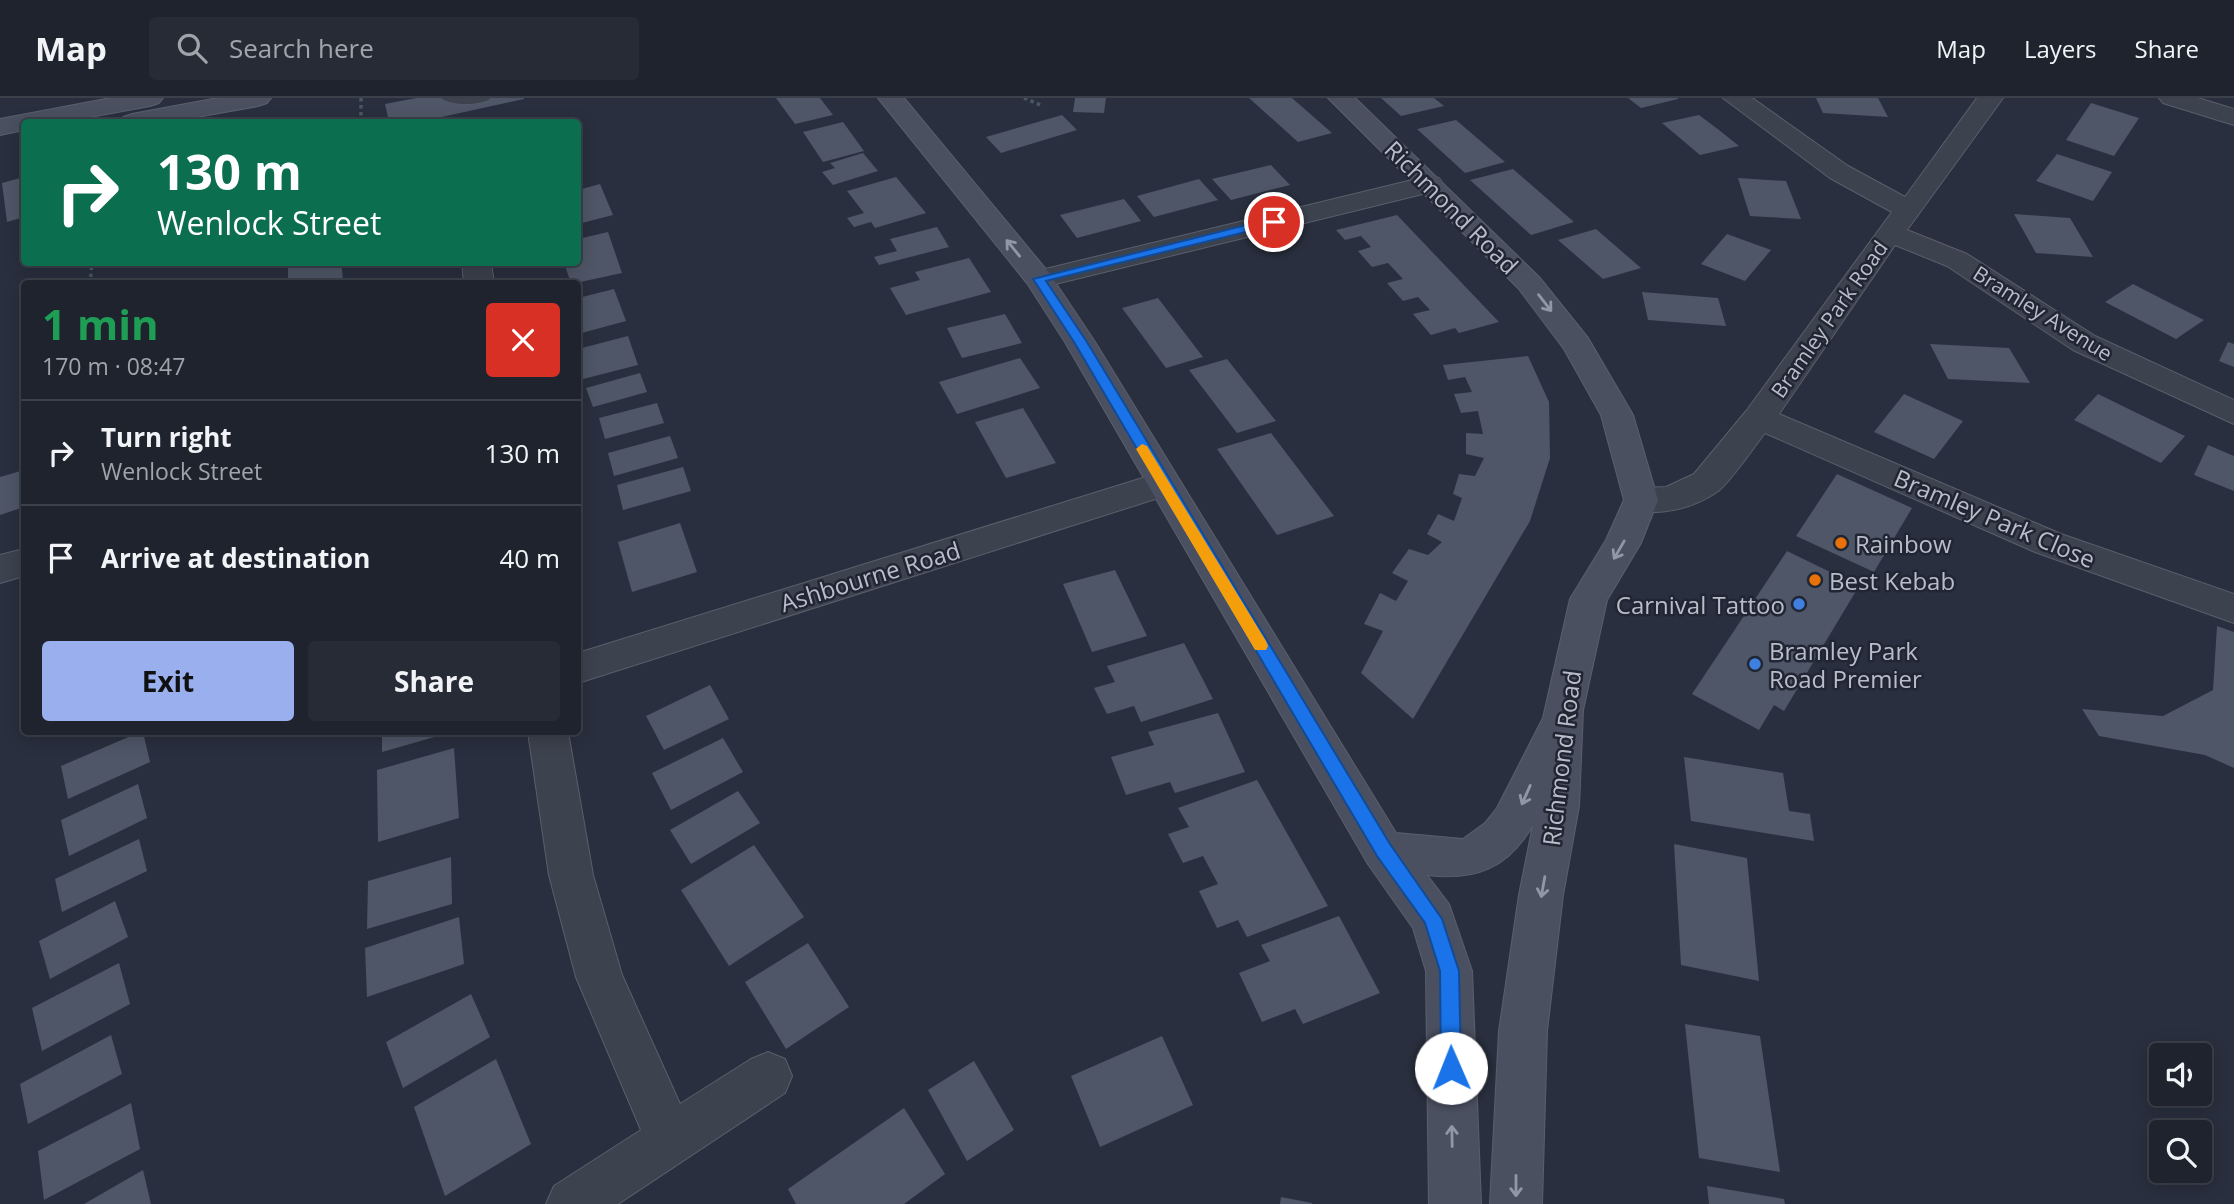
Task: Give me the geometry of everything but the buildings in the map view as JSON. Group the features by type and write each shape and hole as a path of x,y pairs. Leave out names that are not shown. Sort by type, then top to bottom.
{"main road":[{"path":"41,119 150,98"},
{"path":"891,98 1039,279 1080,342 1383,850 1433,919 1449,971 1455,1204"},
{"name":"Richmond Road","path":"1341,98 1529,283 1577,345 1616,415 1633,464 1641,500 1623,543 1589,599 1563,710 1558,806 1541,895 1523,1031 1516,1204"},
{"path":"147,119 248,99"},
{"path":"0,127 21,123"},
{"path":"0,148 21,144"},
{"path":"1383,850 1468,858 1497,842 1519,809 1563,710"}],"street":[{"path":"1736,98 1839,172 1909,210"},
{"name":"Bramley Park Road","path":"1641,500 1671,499 1706,483 1759,418 1888,233 1909,210 1990,98"},
{"path":"2172,98 2234,117"},
{"path":"1039,279 1429,184"},
{"name":"Bramley Avenue","path":"1888,233 1957,260 2084,343 2234,413"},
{"name":"Bramley Park Close","path":"1759,418 2048,543 2234,609"},
{"name":"Ashbourne Road","path":"581,667 1163,484"},
{"path":"0,569 21,564"},
{"path":"548,735 571,875 600,977 670,1139"},
{"path":"572,1204 768,1076"}],"lane":[{"path":"448,98 484,98"}],"path":[{"path":"360,119 361,98"},
{"path":"1024,98 1043,106"}],"slow traffic":[{"path":"1142,449 1260,646"}],"place":[{"name":"Rainbow","path":"1841,543"},
{"name":"Best Kebab","path":"1815,580"},
{"name":"Carnival Tattoo","path":"1799,604"},
{"name":"Bramley Park Road Premier","path":"1755,664"}],"route":[{"path":"1274,222 1039,279 1080,342 1383,850 1433,919 1449,971 1451,1068"}]}
